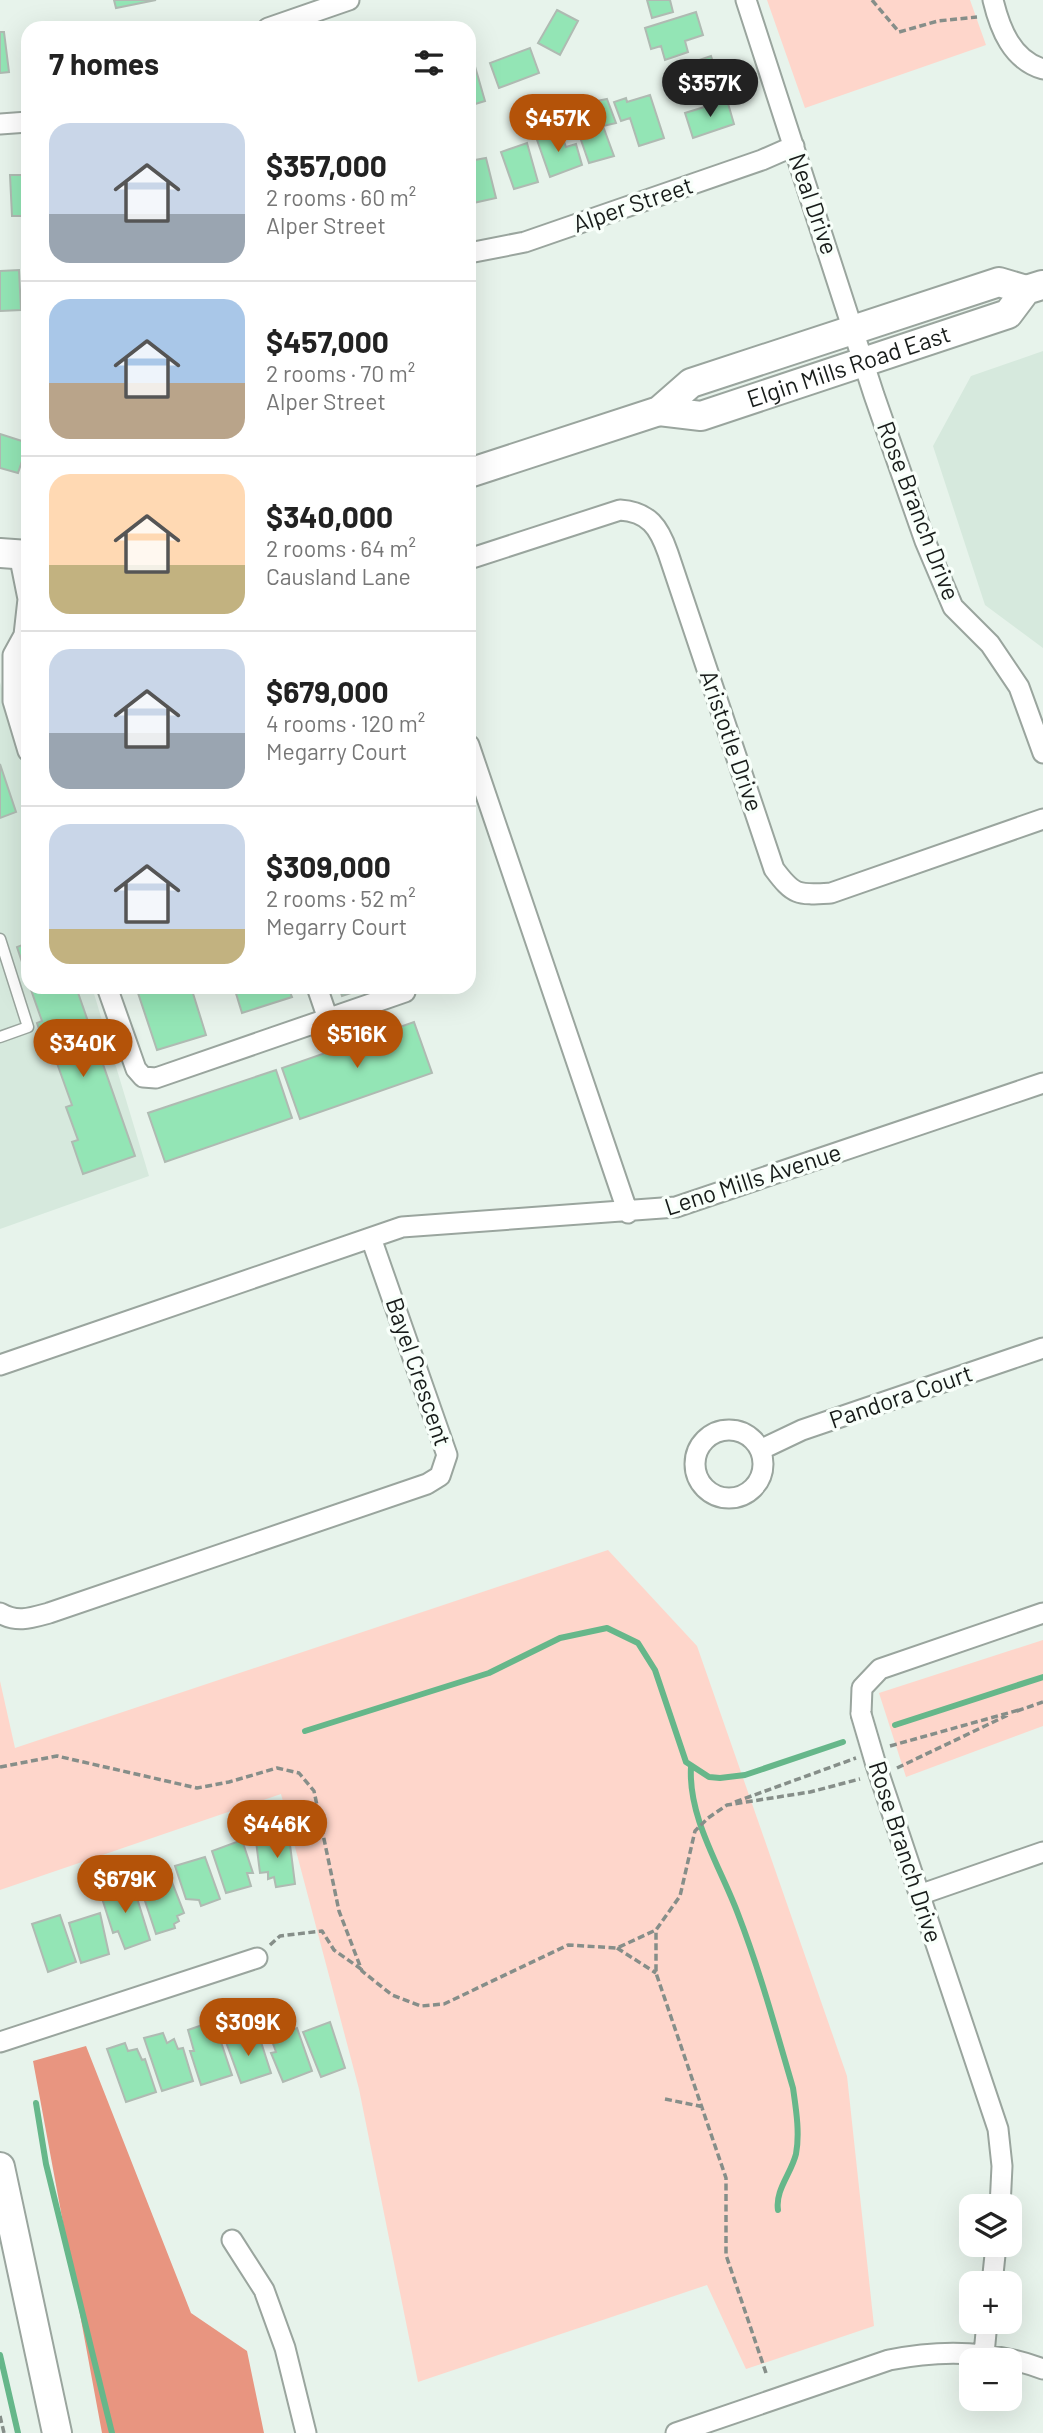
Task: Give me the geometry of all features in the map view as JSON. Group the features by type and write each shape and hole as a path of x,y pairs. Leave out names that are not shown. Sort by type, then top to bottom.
{"main road":[{"name":"Elgin Mills Road East","path":"476,470 659,411 691,383 854,329 999,282 1034,287"},
{"name":"Elgin Mills Road East","path":"659,411 701,416 864,363 1008,314 1034,287"},
{"path":"0,2167 57,2433"}],"street":[{"path":"288,21 349,0"},
{"name":"Neal Drive","path":"746,0 854,329"},
{"path":"995,7 1014,50 1023,59 1043,69"},
{"path":"0,124 21,122"},
{"name":"Alper Street","path":"476,252 525,242 762,160 794,146"},
{"name":"Rose Branch Drive","path":"854,329 925,541 953,607 1006,665 1027,706 1043,753"},
{"name":"Aristotle Drive","path":"476,556 620,510 634,511 654,523 668,553 774,869 788,888 806,894 831,892 1043,818"},
{"path":"16,554 21,573"},
{"path":"21,639 7,657 13,701 21,728"},
{"path":"476,766 628,1213"},
{"path":"109,994 131,1056 143,1077 166,1074 399,994"},
{"path":"319,994 328,1019"},
{"name":"Leno Mills Avenue","path":"371,1238 412,1226 654,1211 696,1202 1043,1083"},
{"path":"0,1365 371,1238"},
{"name":"Bayel Crescent","path":"0,1613 10,1619 26,1619 49,1613 427,1483 440,1476 447,1455 371,1238"},
{"name":"Pandora Court","path":"760,1450 802,1430 1043,1348"},
{"name":"Rose Branch Drive","path":"1001,2194 1002,2166 998,2129 873,1767 861,1714 862,1688 880,1669 1043,1613"},
{"path":"919,1895 1043,1852"},
{"path":"0,2042 257,1958"},
{"path":"232,2240 264,2290 285,2348 306,2433"},
{"path":"676,2433 889,2360 939,2353 959,2353"},
{"path":"1022,2364 1043,2369"}],"lane":[{"path":"0,939 28,1027 0,1037"}],"path":[{"path":"872,0 899,32 995,7"},
{"path":"887,1747 1043,1702"},
{"path":"727,1805 810,1792 1019,1710"},
{"path":"0,1767 57,1756 197,1788 277,1768 299,1773 314,1791 339,1911 362,1971"},
{"path":"257,1958 280,1936 322,1931 334,1950 392,1994 421,2006 444,2004 568,1945 617,1948 656,1930 680,1896 695,1831 708,1818 727,1805 873,1767"},
{"path":"656,1930 656,1973 704,2107 726,2178 726,2255 766,2373"},
{"path":"617,1948 656,1973"},
{"path":"665,2099 704,2107"},
{"path":"0,2416 4,2433"}],"shaded area":[{"path":"767,0 970,0 986,45 805,108"},
{"path":"1043,351 1043,648 985,605 933,446 971,376"},
{"path":"0,682 21,752 21,994 94,994 149,1176 0,1229"},
{"path":"608,1550 697,1646 847,2076 874,2326 746,2369 707,2285 418,2382 359,2089 281,1794 0,1890 0,1681 15,1748"},
{"path":"1043,1640 1043,1726 906,1777 879,1693"},
{"path":"86,2046 191,2313 247,2351 264,2433 102,2433 33,2061"}],"building":[{"path":"114,0 156,0 116,8"},
{"path":"647,0 670,0 673,12 652,18"},
{"path":"557,10 578,21 560,55 538,43"},
{"path":"696,12 703,35 685,41 688,52 665,60 661,46 651,49 645,28"},
{"path":"0,32 4,32 9,72 0,73"},
{"path":"530,48 539,73 499,88 490,63"},
{"path":"711,56 721,87 696,96 684,65"},
{"path":"476,70 485,101 476,104"},
{"path":"650,95 664,138 639,146 630,118 621,121 614,102 626,98 627,102"},
{"path":"607,99 616,123 603,126 614,156 589,163 574,120 595,113 592,102"},
{"path":"727,100 734,124 693,138 685,113"},
{"path":"560,130 566,147 576,144 582,165 550,177 536,137"},
{"path":"527,143 538,182 514,189 501,152"},
{"path":"486,158 496,198 476,202 476,160"},
{"path":"10,175 21,175 21,216 12,216"},
{"path":"19,270 21,310 0,311 0,271"},
{"path":"0,434 21,441 21,464 18,473 0,468"},
{"path":"0,764 16,812 0,818"},
{"path":"32,994 78,994 135,1156 83,1174 72,1142 78,1140 66,1107 72,1105 49,1041 44,1043 37,1023 42,1021"},
{"path":"138,994 193,994 206,1035 157,1050"},
{"path":"236,994 291,994 292,997 242,1013"},
{"path":"414,1022 432,1073 300,1119 282,1068"},
{"path":"276,1070 292,1118 165,1162 148,1113"},
{"path":"289,1837 295,1884 276,1887 274,1877 268,1879 268,1872 260,1873 256,1841"},
{"path":"242,1840 253,1873 247,1873 251,1886 226,1893 212,1851"},
{"path":"205,1857 220,1899 201,1906 199,1900 186,1899 175,1866"},
{"path":"132,1882 150,1940 125,1949 118,1931 113,1933 100,1892"},
{"path":"172,1882 184,1913 177,1916 179,1921 174,1924 175,1928 156,1934 142,1892"},
{"path":"100,1913 109,1954 81,1963 69,1923"},
{"path":"60,1915 76,1962 48,1972 32,1924"},
{"path":"214,2021 232,2075 201,2085 190,2051 194,2051 188,2030"},
{"path":"330,2022 345,2068 321,2077 303,2032"},
{"path":"297,2028 312,2071 283,2082 271,2053 276,2052 271,2038"},
{"path":"249,2032 254,2044 261,2042 271,2073 241,2083 226,2042"},
{"path":"163,2033 167,2043 174,2039 178,2049 183,2048 193,2081 162,2091 144,2038"},
{"path":"125,2043 128,2051 137,2049 142,2060 145,2059 156,2092 126,2102 107,2049"}],"waterway":[{"path":"305,1731 489,1673 560,1638 607,1628 638,1643 655,1670 686,1762 709,1777 745,1775 843,1742"},
{"path":"895,1725 1043,1677"},
{"path":"691,1767 691,1786 700,1824 746,1935 793,2088 797,2146 794,2161 781,2189 778,2210"},
{"path":"36,2103 46,2164 112,2433"},
{"path":"0,2355 18,2433"}]}
